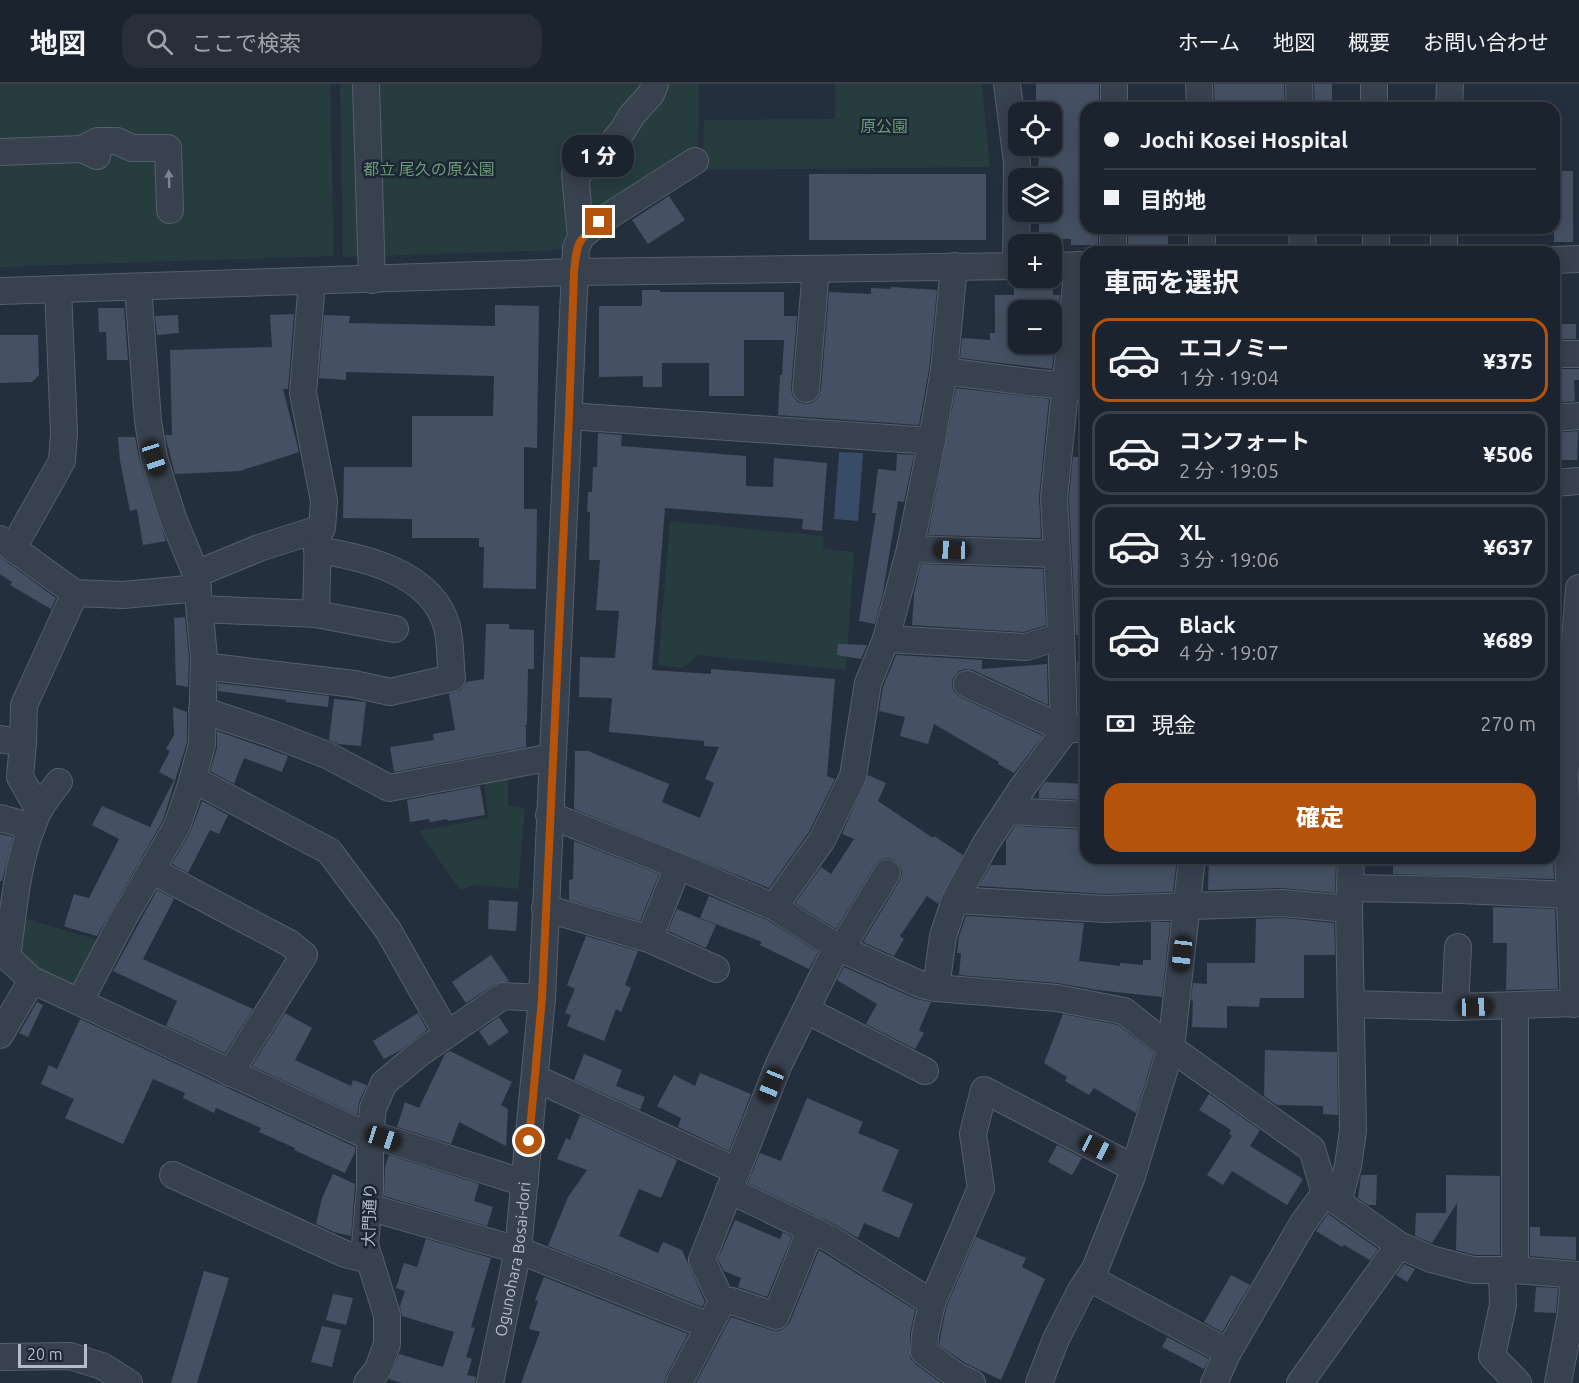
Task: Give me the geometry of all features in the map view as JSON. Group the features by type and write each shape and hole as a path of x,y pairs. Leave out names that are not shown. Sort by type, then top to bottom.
{"street":[{"path":"366,84 372,280"},
{"name":"Ogunohara Bosai-dori","path":"490,1383 518,1250 542,998 574,272 576,249 581,237 575,174 600,158 651,94 655,84"},
{"path":"1007,84 1017,163 1017,234"},
{"path":"1114,84 1114,102"},
{"path":"1199,84 1200,102"},
{"path":"1299,84 1300,102"},
{"path":"1374,84 1374,102"},
{"path":"1449,102 1450,84"},
{"path":"0,152 82,149 98,156 117,155 132,148 168,148 170,210"},
{"path":"581,237 599,222 695,161"},
{"path":"1560,260 1579,260"},
{"path":"1062,266 1080,265"},
{"path":"774,907 822,840 853,776 868,683 886,639 910,549 932,441 944,371 954,266"},
{"path":"0,291 574,272 1008,266"},
{"path":"806,388 816,269"},
{"path":"312,281 303,393 324,501 322,528 318,540 316,614"},
{"path":"80,1001 123,919 177,826 202,744 204,666 198,591 154,458 148,421 138,287"},
{"path":"58,290 64,433 62,461 7,543 75,593 123,595 198,591 395,629"},
{"path":"1075,729 1061,636 1054,498 1076,387 1080,306"},
{"path":"1560,354 1579,354"},
{"path":"944,371 1076,387"},
{"path":"569,416 932,441"},
{"path":"1560,418 1579,416"},
{"path":"1560,483 1579,481"},
{"path":"198,591 259,548 318,540 348,555 382,566 415,582 436,602 447,626 452,678 390,692 354,684 204,666"},
{"path":"910,549 1057,554"},
{"path":"36,818 20,777 12,741 24,705 75,593"},
{"path":"1351,1004 1455,1007 1576,1004 1570,896 1560,784 1576,639 1570,597"},
{"path":"886,639 1026,647 1061,636"},
{"path":"967,684 1075,729"},
{"path":"202,710 327,755 389,788 552,757"},
{"path":"936,988 944,936 955,900 986,843 1022,788 1064,732 1075,729"},
{"path":"193,779 329,851 388,930 447,1034"},
{"path":"59,782 36,818 20,870 4,956 32,981 80,1001 137,1030 370,1137 383,1138 525,1184"},
{"path":"1007,811 1080,815"},
{"path":"549,815 774,907 839,948 921,985 1057,998 1124,1011 1171,1048 1312,1149 1331,1197 1400,1245 1431,1259 1473,1270 1576,1275 1558,1383"},
{"path":"0,818 36,818"},
{"path":"1039,1383 1056,1339 1095,1269 1134,1168 1171,1048 1192,864"},
{"path":"1214,1383 1228,1352 1303,1223 1331,1197 1348,1166 1353,1131 1350,898 1352,864"},
{"path":"649,939 678,866"},
{"path":"151,870 289,943 304,955 230,1073"},
{"path":"722,1302 702,1260 779,1064 839,948 888,873"},
{"path":"955,900 1105,909 1282,903 1460,890 1570,896"},
{"path":"545,908 649,939 716,969"},
{"path":"1455,1007 1458,947"},
{"path":"0,1035 32,981"},
{"name":"大門通り","path":"372,1382 387,1344 387,1315 365,1245 373,1108 384,1083 420,1053 503,996 542,998"},
{"path":"1515,1005 1509,1270 1492,1356 1517,1382"},
{"path":"806,1010 925,1071"},
{"path":"536,1078 733,1180 932,1303"},
{"path":"972,1383 957,1376 924,1352 932,1303 981,1188 973,1134 984,1090 1134,1168"},
{"path":"173,1175 345,1254 370,1260"},
{"path":"368,1207 518,1250 709,1326"},
{"path":"722,1302 732,1301 776,1316 811,1229"},
{"path":"1300,1383 1400,1245"},
{"path":"1089,1278 1228,1352"},
{"path":"679,1383 722,1302"},
{"path":"0,1357 70,1356 102,1366 129,1383"}],"green space":[{"path":"0,84 330,84 334,256 0,267"},
{"name":"都立 尾久の原公園","path":"340,84 699,84 698,151 569,232 563,250 343,257"},
{"name":"原公園","path":"835,84 982,84 990,167 703,170 704,120 835,119"},
{"path":"670,521 824,536 823,549 854,552 846,670 699,655 683,668 658,665"},
{"path":"508,774 508,805 525,808 518,889 475,885 460,890 419,831 488,818 484,780"},
{"path":"19,917 101,941 78,987 31,965 15,944"}],"water":[{"path":"839,452 863,453 858,521 834,519"}],"building":[{"path":"1036,84 1099,84 1099,102 1080,102 1080,234 1098,234 1098,245 1071,245 1071,239 1062,239 1062,234 1039,234 1039,222 1062,222 1062,168 1038,168 1039,156 1062,156 1062,102 1036,102"},
{"path":"1214,84 1284,84 1285,102 1215,102"},
{"path":"1314,84 1332,84 1332,102 1315,102"},
{"path":"1560,171 1573,171 1573,242 1554,242 1554,234 1560,234"},
{"path":"809,174 986,174 986,240 809,240"},
{"path":"669,196 685,220 648,244 632,220"},
{"path":"1128,234 1168,234 1168,246 1128,246"},
{"path":"891,287 937,290 929,369 919,425 778,415 784,340 744,340 744,396 709,396 709,363 662,363 662,387 643,387 643,376 599,377 599,306 642,306 642,290 784,292 784,316 797,316 792,395 798,402 812,403 818,398 821,390 829,292 871,294 871,288 891,289"},
{"path":"1014,288 1053,288 1053,295 1060,295 1059,300 1008,300 1008,354 1054,354 1052,369 960,358 962,338 990,340 990,333 995,333 995,295 1014,295"},
{"path":"495,305 539,306 537,448 524,447 524,509 537,509 536,589 483,588 484,547 479,547 479,538 412,538 412,519 343,518 344,467 412,467 412,416 493,416 494,376 346,372 346,380 319,378 324,315 350,316 349,323 495,326"},
{"path":"98,308 124,308 128,360 107,360 106,332 99,332"},
{"path":"294,314 288,389 283,389 299,452 240,471 175,474 165,435 172,435 170,350 272,347 270,315"},
{"path":"178,315 179,333 157,335 155,316"},
{"path":"1560,324 1576,324 1576,339 1560,339"},
{"path":"0,335 38,335 39,375 32,382 0,383"},
{"path":"1560,369 1579,369 1579,380 1574,380 1575,401 1560,402"},
{"path":"956,388 1049,399 1039,497 1041,538 928,535"},
{"path":"1578,431 1577,460 1560,460 1560,432"},
{"path":"598,433 622,435 621,446 746,456 746,486 773,487 774,458 827,463 822,531 802,529 803,519 665,508 652,670 711,674 711,669 835,679 827,776 835,779 809,832 769,888 574,809 575,751 588,751 669,784 662,802 700,818 714,783 705,779 719,747 704,746 704,741 609,732 612,698 579,697 580,657 615,658 619,611 596,610 600,560 589,560 588,492 592,492 593,467 597,467"},
{"path":"118,437 135,437 140,462 166,541 143,545 137,509 130,511 120,461"},
{"path":"897,454 914,455 904,502 898,501 883,592 875,624 859,621 876,513 872,513 878,469 896,471"},
{"path":"1073,457 1080,457 1080,635 1076,635 1069,498"},
{"path":"0,557 56,598 51,609 10,585 12,582 0,574"},
{"path":"921,564 1043,569 1046,625 1024,632 912,625 914,594"},
{"path":"185,617 189,658 188,687 176,685 174,618"},
{"path":"486,624 509,624 509,629 534,630 534,669 528,669 527,725 523,725 526,726 526,747 394,772 390,747 434,740 433,734 455,730 449,694 461,690 466,682 484,679"},
{"path":"838,644 867,645 861,659 837,655"},
{"path":"896,655 982,660 982,669 1047,664 1048,705 973,670 959,671 953,678 952,685 954,692 960,697 1043,736 1014,773 934,724 928,744 900,736 905,717 879,711 883,687"},
{"path":"1077,662 1080,662 1080,714 1078,714"},
{"path":"218,683 329,696 328,707 218,691"},
{"path":"334,699 366,702 361,746 338,744 329,740"},
{"path":"173,707 187,712 187,742 163,820 97,936 66,927 64,926 74,894 89,898 119,839 92,825 102,806 150,827 174,780 159,772 170,751 166,749 174,735"},
{"path":"217,731 288,756 282,772 244,758 234,784 210,771 217,748"},
{"path":"868,775 886,783 878,801 963,855 938,904 927,896 900,936 904,939 894,956 863,942 900,880 902,873 900,866 894,860 888,858 880,860 875,865 836,929 795,903 821,867 831,874 854,839 842,834"},
{"path":"1045,782 1080,784 1080,800 1039,798 1039,791"},
{"path":"480,786 485,815 448,821 447,819 430,822 429,819 410,822 407,800"},
{"path":"202,801 228,815 219,834 210,830 188,873 172,864 190,833"},
{"path":"1015,826 1080,830 1080,864 1176,864 1173,892 1105,894 979,886 991,865 1006,865 1006,840"},
{"path":"0,834 13,837 2,881 0,881"},
{"path":"574,841 659,874 640,921 569,900 569,880 573,879"},
{"path":"1209,864 1336,864 1335,893 1282,888 1208,890"},
{"path":"1393,864 1553,864 1554,879 1393,874"},
{"path":"157,890 174,899 143,959 253,1009 225,1053 166,1026 177,1001 113,971"},
{"path":"709,896 767,920 818,952 809,969 760,945 762,942 700,918"},
{"path":"489,900 518,902 516,931 488,929"},
{"path":"1493,907 1555,909 1558,989 1506,990 1507,943 1493,943"},
{"path":"677,909 716,925 706,948 668,931"},
{"path":"966,916 1084,923 1079,961 1120,966 1120,963 1143,965 1143,960 1151,960 1151,922 1170,922 1162,997 1058,983 959,975 961,953 957,953 959,936"},
{"path":"1282,918 1334,923 1335,955 1304,955 1304,998 1260,998 1259,1007 1227,1006 1227,1028 1192,1027 1193,983 1207,984 1207,963 1255,963 1256,919"},
{"path":"586,936 638,951 625,985 631,988 621,1012 616,1009 604,1041 567,1026 571,1015 565,1013 575,989 567,985"},
{"path":"491,955 509,981 495,984 466,1003 452,982"},
{"path":"844,967 916,999 931,1002 919,1030 924,1033 915,1049 866,1024 877,1004 837,980"},
{"path":"37,1002 43,1005 28,1037 19,1033"},
{"path":"285,1013 312,1028 295,1060 351,1086 353,1080 367,1085 359,1102 357,1115 252,1066"},
{"path":"418,1013 427,1030 384,1059 373,1041"},
{"path":"1063,1014 1118,1025 1154,1053 1136,1113 1094,1088 1089,1095 1065,1081 1067,1077 1044,1063"},
{"path":"499,1017 509,1032 489,1046 479,1031"},
{"path":"80,1019 355,1147 345,1173 259,1132 261,1128 216,1108 214,1113 183,1098 185,1093 153,1079 123,1144 65,1118 74,1099 41,1084 49,1065 57,1069"},
{"path":"1265,1050 1337,1052 1338,1115 1323,1114 1323,1106 1277,1105 1264,1096"},
{"path":"450,1051 512,1082 501,1105 508,1109 506,1146 459,1122 451,1144 397,1127 405,1102 419,1108 445,1054"},
{"path":"584,1054 622,1070 616,1086 645,1097 640,1110 574,1080"},
{"path":"700,1073 751,1094 729,1151 678,1127 681,1118 657,1106 674,1075 695,1086"},
{"path":"1209,1094 1260,1130 1250,1146 1303,1179 1287,1205 1232,1171 1223,1185 1207,1175 1232,1136 1229,1134 1231,1130 1199,1110"},
{"path":"807,1098 863,1122 858,1133 899,1150 882,1191 913,1204 899,1238 864,1223 858,1238 748,1183 760,1153 781,1161"},
{"path":"580,1115 677,1160 661,1198 639,1189 619,1236 658,1253 663,1242 682,1250 705,1302 702,1307 548,1246 568,1197 587,1170 557,1159 566,1138 570,1140"},
{"path":"1057,1145 1082,1158 1072,1175 1048,1162"},
{"path":"389,1155 479,1184 474,1201 493,1207 487,1226 384,1196 385,1167"},
{"path":"333,1174 355,1184 351,1236 316,1224 322,1198"},
{"path":"1361,1175 1377,1175 1376,1205 1368,1205 1358,1198"},
{"path":"1446,1175 1500,1176 1500,1255 1475,1255 1456,1250 1457,1203 1432,1243 1415,1236 1416,1213 1446,1213"},
{"path":"1328,1214 1378,1249 1370,1260 1316,1231"},
{"path":"735,1220 780,1239 783,1232 792,1237 767,1297 738,1287 741,1278 724,1271 718,1259"},
{"path":"1530,1227 1540,1227 1540,1236 1576,1237 1576,1260 1530,1256"},
{"path":"976,1237 1026,1258 1022,1267 1045,1279 1001,1380 965,1363 939,1345 946,1308"},
{"path":"426,1239 491,1258 471,1327 475,1328 466,1357 472,1359 467,1375 476,1377 475,1383 402,1383 389,1379 399,1354 443,1367 454,1332 402,1316 400,1306 405,1291 396,1288 404,1263 417,1267"},
{"path":"819,1250 915,1310 910,1334 910,1358 941,1383 696,1383 731,1317 771,1330 779,1331 786,1327"},
{"path":"1404,1264 1415,1269 1407,1282 1396,1275"},
{"path":"204,1271 229,1278 197,1383 171,1383"},
{"path":"1231,1275 1250,1285 1222,1332 1204,1322"},
{"path":"544,1277 688,1334 664,1383 521,1383 540,1332 529,1329 538,1301 535,1300"},
{"path":"1536,1287 1558,1288 1556,1313 1534,1312"},
{"path":"333,1294 353,1298 346,1325 326,1320"},
{"path":"322,1326 341,1330 332,1367 311,1362"},
{"path":"1167,1337 1209,1359 1204,1369 1162,1347"}],"route":[{"path":"529,1141 542,998 574,272 576,249 581,237 599,222"}]}
